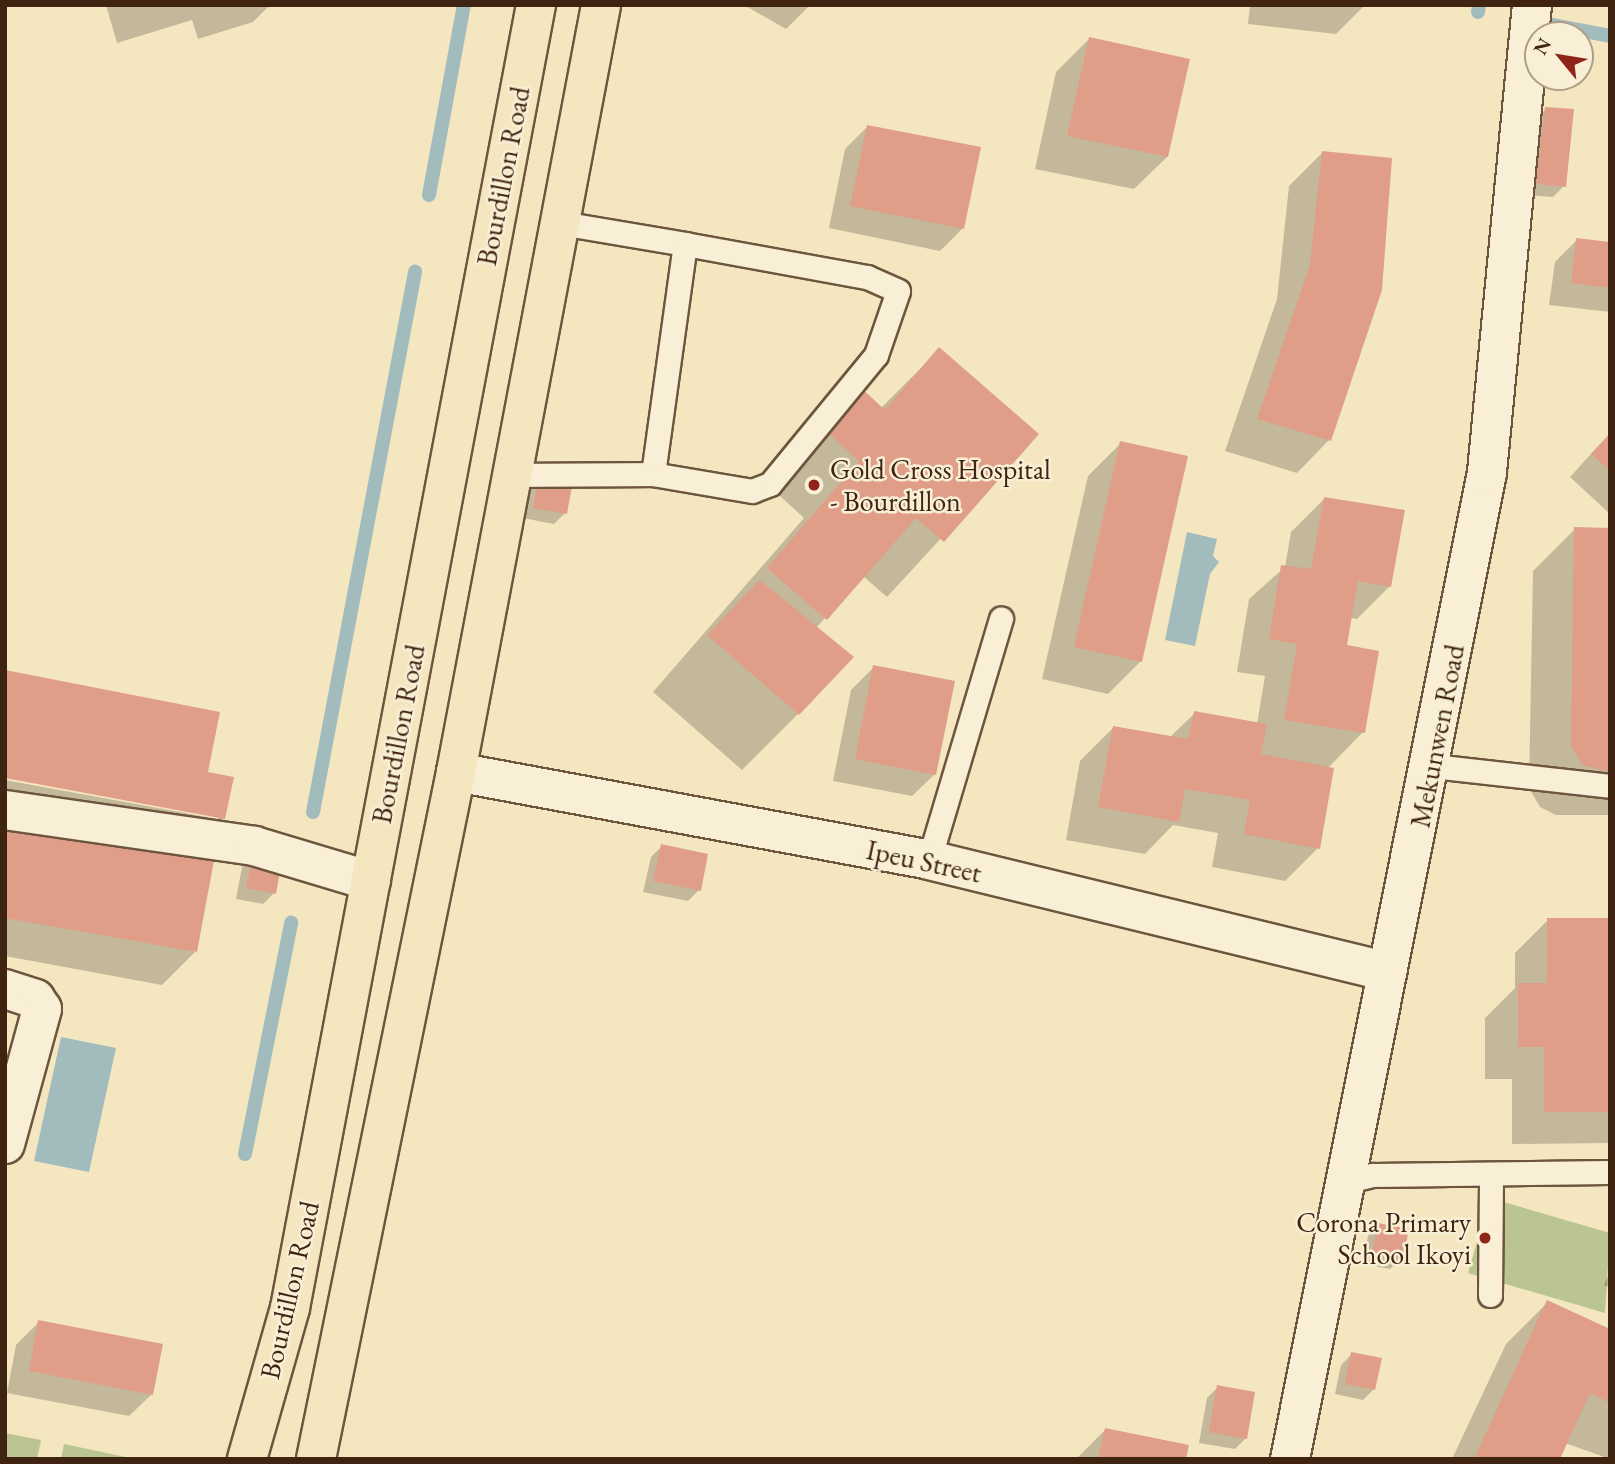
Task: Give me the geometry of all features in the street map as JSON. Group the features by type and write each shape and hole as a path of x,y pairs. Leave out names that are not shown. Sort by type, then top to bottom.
{"main road":[{"name":"Bourdillon Road","path":"247,1459 290,1308 536,5"},
{"name":"Bourdillon Road","path":"316,1459 456,772 601,5"}],"street":[{"name":"Mekunwen Road","path":"1290,1459 1340,1183 1433,766 1487,472 1532,5"},
{"name":"Ipeu Street","path":"456,772 929,860 1387,972"},
{"path":"5,810 254,846 371,881"},
{"path":"5,989 35,999 42,1009 5,1144"}],"lane":[{"path":"512,475 653,474 752,491 770,484 876,355 898,290 867,277 561,223"},
{"path":"653,474 685,244"},
{"path":"929,860 1002,618"},
{"path":"1433,766 1610,786"},
{"path":"1340,1183 1373,1175 1609,1172"},
{"path":"1490,1295 1491,1174"}],"green space":[{"path":"1490,1198 1610,1233 1605,1313 1468,1273"},
{"path":"5,1433 41,1440 37,1459 5,1459"},
{"path":"64,1444 135,1459 61,1459"}],"water":[{"path":"1187,532 1217,539 1213,556 1219,562 1210,574 1195,646 1165,640"},
{"path":"61,1037 116,1048 89,1172 34,1161"}],"building":[{"path":"1089,37 1190,59 1168,157 1067,136"},
{"path":"1545,107 1574,109 1566,187 1536,184"},
{"path":"867,125 981,147 964,229 850,206"},
{"path":"1322,151 1392,158 1382,290 1331,441 1257,419 1310,265"},
{"path":"1576,238 1610,242 1610,288 1571,283"},
{"path":"939,347 1039,434 944,542 916,518 827,620 767,568 859,461 823,428 859,386 885,410"},
{"path":"1610,434 1610,471 1591,454"},
{"path":"1120,441 1188,456 1142,662 1074,647"},
{"path":"541,463 575,469 567,514 533,508"},
{"path":"1324,497 1405,510 1391,587 1358,581 1347,645 1379,651 1365,733 1284,720 1297,644 1269,639 1281,565 1311,569"},
{"path":"1574,527 1610,528 1610,772 1582,765 1571,745"},
{"path":"760,580 854,657 799,715 707,635"},
{"path":"873,665 955,681 936,775 855,759"},
{"path":"5,670 220,712 208,772 234,777 225,819 5,778"},
{"path":"1194,711 1267,724 1261,754 1334,768 1320,849 1244,834 1250,800 1185,789 1179,822 1098,807 1113,726 1188,739"},
{"path":"5,817 215,855 197,952 5,918"},
{"path":"661,844 708,854 701,891 653,881"},
{"path":"253,854 282,860 276,894 246,888"},
{"path":"1547,918 1610,918 1610,1112 1544,1112 1544,1047 1518,1047 1518,983 1547,983"},
{"path":"1378,1223 1409,1229 1403,1259 1372,1253"},
{"path":"1547,1300 1610,1329 1610,1403 1590,1393 1560,1459 1474,1459"},
{"path":"38,1320 163,1344 153,1395 29,1371"},
{"path":"1351,1352 1382,1358 1375,1390 1345,1384"},
{"path":"1217,1385 1255,1392 1247,1439 1209,1432"},
{"path":"1105,1428 1189,1445 1186,1459 1098,1459"}],"waterway":[{"path":"429,195 464,5"},
{"path":"1478,12 1479,5"},
{"path":"1594,33 1610,36"},
{"path":"313,812 415,272"},
{"path":"245,1154 291,923"}],"place":[{"name":"Gold Cross Hospital - Bourdillon","path":"814,485"},
{"name":"Corona Primary School Ikoyi","path":"1485,1238"}]}
